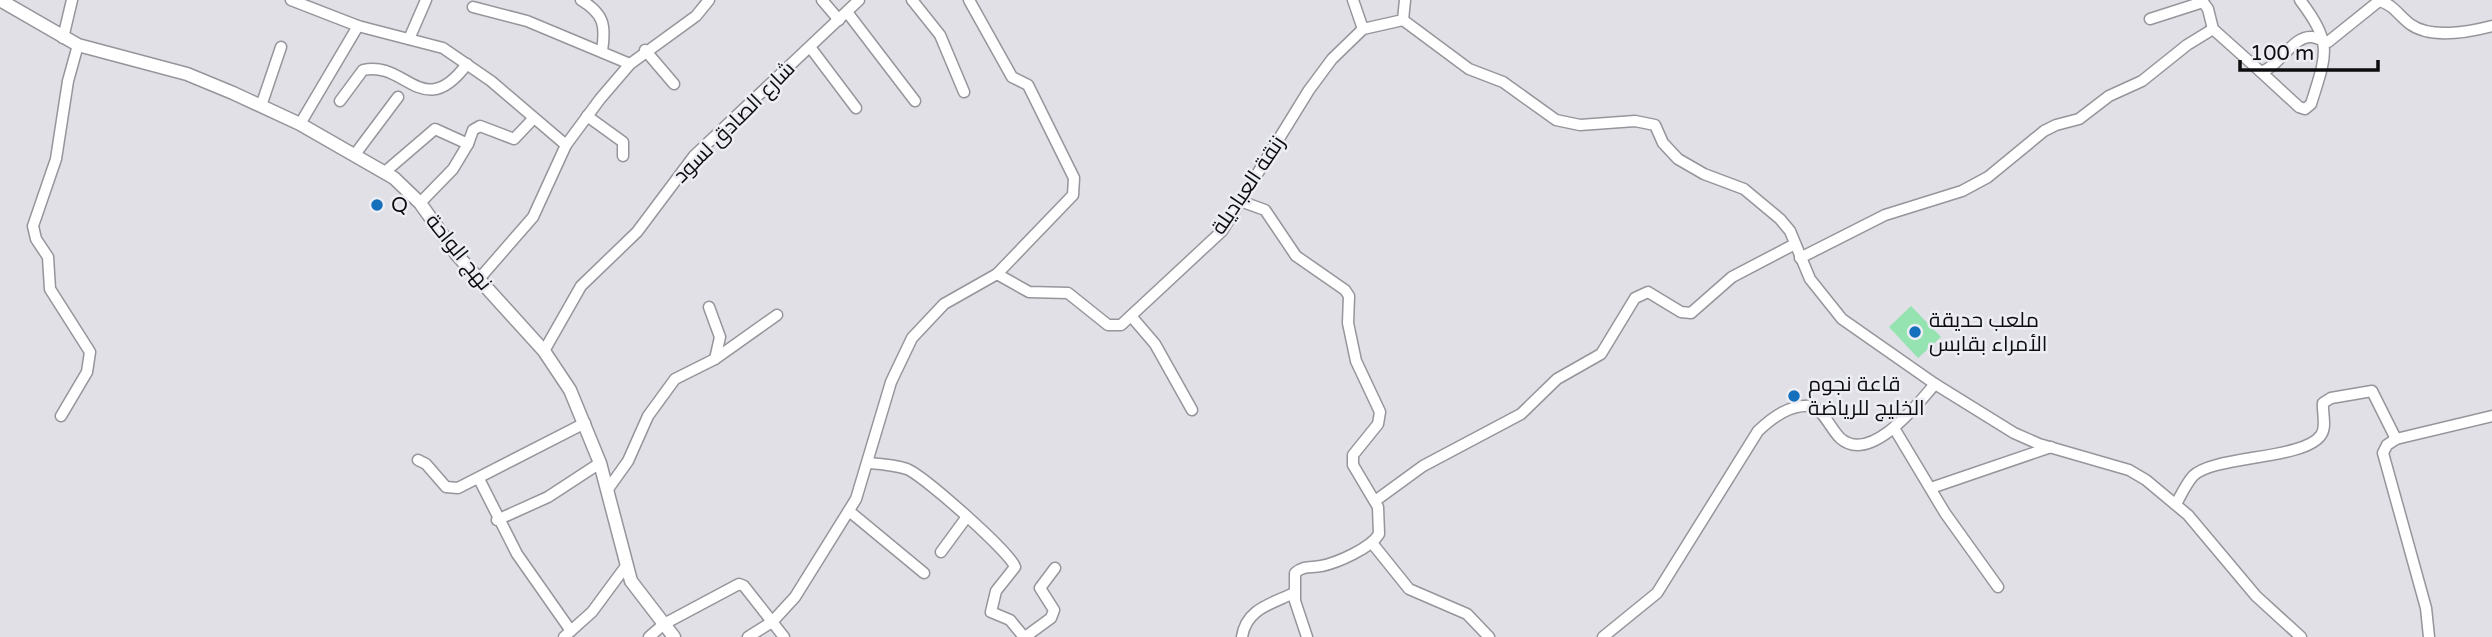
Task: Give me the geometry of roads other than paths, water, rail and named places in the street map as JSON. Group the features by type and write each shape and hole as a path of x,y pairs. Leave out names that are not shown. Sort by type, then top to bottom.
{"street":[{"name":"نهج الواحة","path":"0,0 78,45 187,74 300,124 386,171 420,203 449,246 544,351 570,390 600,463 626,566 635,587 674,637"},
{"path":"63,38 72,0"},
{"path":"291,0 358,26 443,48 467,64 566,145"},
{"path":"409,39 426,0"},
{"path":"581,0 601,14 605,23 602,51"},
{"path":"479,279 536,212 566,145 587,116 630,64 645,50 696,16 709,0"},
{"path":"822,0 843,16 915,101"},
{"name":"شارع الصادق لسود","path":"544,351 581,286 637,232 694,156 859,0"},
{"path":"912,0 940,35 964,92"},
{"path":"748,637 772,622 794,597 862,487 891,382 912,338 944,304 998,274 1073,195 1074,178 1028,85 1012,77 970,0"},
{"path":"1353,0 1363,29 1403,20 1469,69 1503,82 1556,120 1580,125 1635,121 1656,125 1663,143 1678,159 1704,174 1744,189 1780,219 1795,244 1810,279 1842,319 1935,384 2014,433 2050,447 2129,470 2176,504 2256,596 2301,637"},
{"path":"1403,20 1405,0"},
{"path":"2150,19 2203,2 2208,9 2213,29 2299,107 2308,108 2325,56 2325,42 2320,28 2300,0"},
{"path":"2325,42 2379,1 2389,5 2418,30 2461,32 2492,26"},
{"path":"473,7 527,21 630,64"},
{"path":"300,124 358,26"},
{"name":"زنقة العباديلة","path":"1131,316 1222,231 1309,90 1332,59 1363,29"},
{"path":"1800,258 1885,215 1962,191 1988,177 2044,131 2084,117 2109,96 2142,81 2187,45 2213,29"},
{"path":"2261,72 2271,68 2303,39 2312,37 2325,42"},
{"path":"61,416 87,372 90,352 50,289 48,257 36,239 33,226 56,159 68,81 78,45"},
{"path":"261,106 281,47"},
{"path":"810,47 856,108"},
{"path":"645,50 674,84"},
{"path":"340,101 363,70 375,69 419,87 434,89 449,84 467,64"},
{"path":"356,153 398,97"},
{"path":"587,116 618,136 623,142 623,156"},
{"path":"420,203 453,169 473,131 481,126 514,139 533,119"},
{"path":"386,171 435,129 468,144"},
{"path":"1240,201 1265,210 1296,256 1339,283 1349,296 1348,323 1356,361 1380,412 1374,431 1354,450 1353,465 1375,500 1380,520 1379,534 1372,543 1325,566 1298,570 1294,593 1307,637"},
{"path":"1375,500 1423,466 1521,414 1557,379 1601,354 1628,308 1640,294 1648,292 1681,312 1691,313 1732,277 1795,244"},
{"path":"998,274 1029,292 1068,292 1113,327 1131,316 1155,344 1192,410"},
{"path":"709,307 720,337 715,359"},
{"path":"608,489 628,461 648,416 675,379 715,359 777,315"},
{"path":"1603,637 1657,593 1758,431 1772,418 1789,409 1812,405 1840,438 1857,447 1894,428 1935,384"},
{"path":"2176,504 2194,475 2204,470 2280,452 2318,439 2323,431 2323,403 2331,398 2372,391 2396,439"},
{"path":"2429,637 2426,608 2383,453 2387,444 2396,439 2492,416"},
{"path":"418,460 426,464 446,487 458,488 585,424"},
{"path":"1894,428 1998,587"},
{"path":"1931,488 2050,447"},
{"path":"497,520 548,497 600,463"},
{"path":"869,463 907,469 924,479 1013,562 1014,571 996,591 991,608 997,617 1010,620 1024,637 1051,618 1054,610 1040,588 1055,568"},
{"path":"479,479 497,520 567,634 592,612 626,566"},
{"path":"849,510 924,573"},
{"path":"942,552 966,518"},
{"path":"1372,543 1409,589 1466,614 1489,637"},
{"path":"649,637 664,624 739,584 744,586 784,637"},
{"path":"1242,637 1247,620 1253,613 1294,593"}],"place":[{"name":"Q","path":"377,205"},
{"name":"ملعب حديقة الأمراء بقابس","path":"1915,332"},
{"name":"قاعة نجوم الخليج للرياضة","path":"1794,396"}]}
